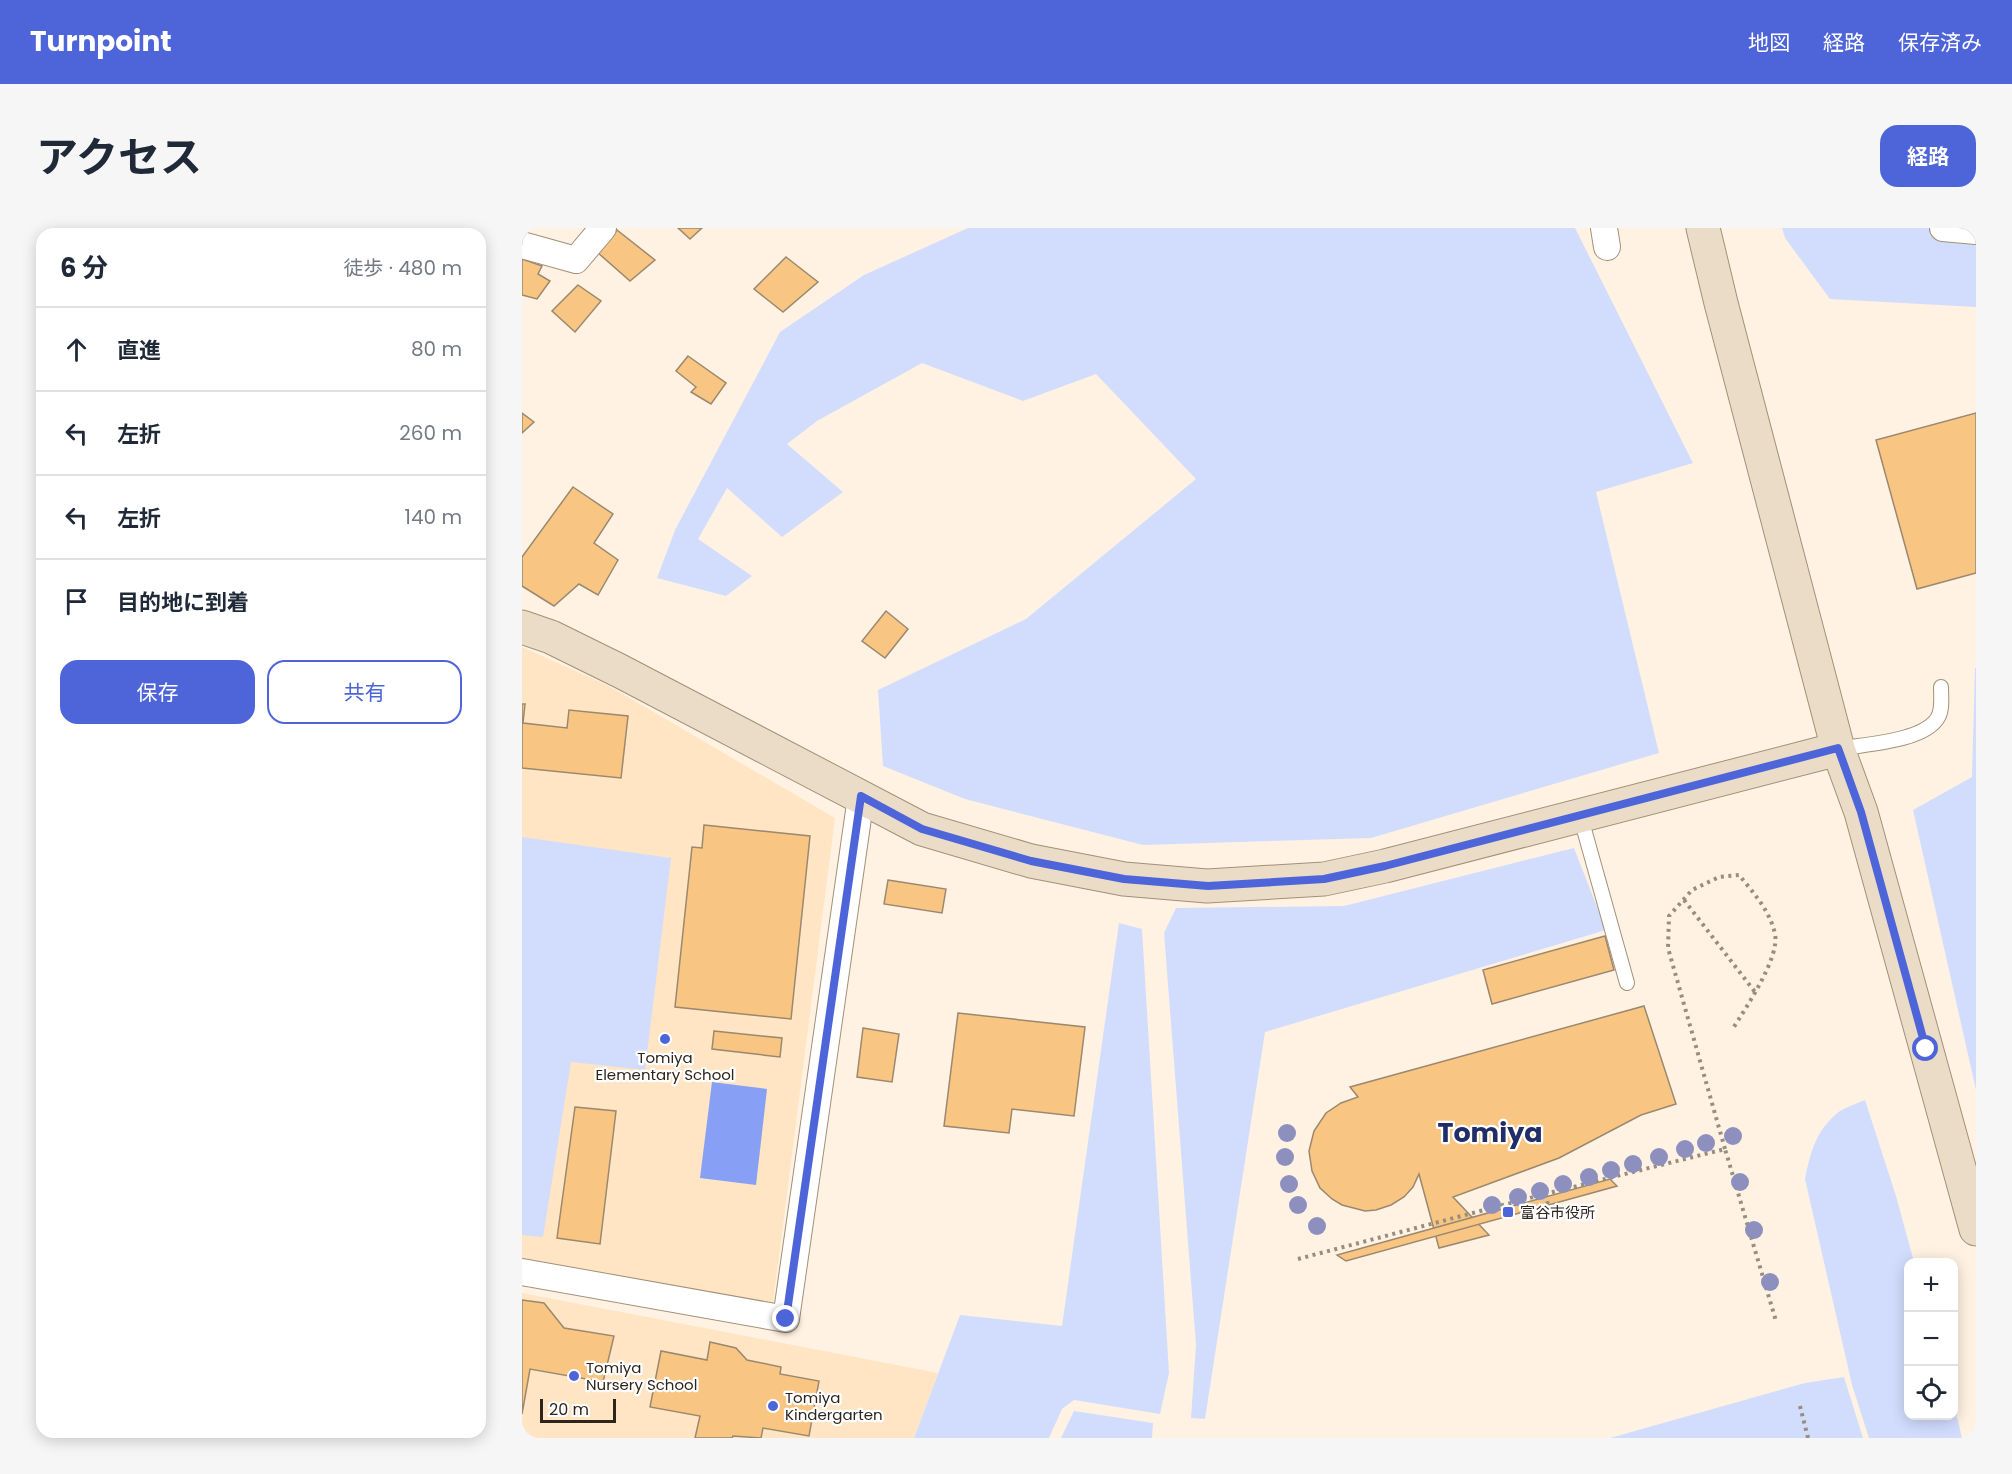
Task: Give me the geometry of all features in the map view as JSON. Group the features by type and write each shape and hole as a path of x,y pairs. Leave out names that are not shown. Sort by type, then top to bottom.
{"street":[{"path":"522,245 576,260 603,228"},
{"path":"1703,228 1838,748 1861,812 1976,1229"},
{"path":"1943,228 1976,231"},
{"path":"522,627 551,637 620,670 922,829 1031,861 1124,879 1208,886 1324,879 1385,866 1838,748"},
{"path":"522,1272 786,1319 861,796"}],"lane":[{"path":"1838,748 1901,738 1925,730 1938,718 1941,687"},
{"path":"1580,815 1627,983"}],"path":[{"path":"1732,1030 1771,960 1776,935 1761,902 1738,875 1719,877 1692,890 1670,916 1668,948 1776,1321"},
{"path":"1684,900 1755,992"},
{"path":"1299,1259 1725,1149"},
{"path":"1545,1194 1549,1208"},
{"path":"1800,1406 1808,1438"}],"shaded area":[{"path":"968,228 1575,228 1693,463 1596,492 1659,753 1371,838 1143,845 965,799 883,766 878,690 1026,619 1196,479 1096,374 1023,401 922,363 817,421 787,444 843,492 782,537 727,488 698,539 752,576 726,596 657,578 675,530 780,332 864,275"},
{"path":"1782,228 1976,228 1976,307 1830,299 1785,238"},
{"name":"Tomiya Elementary School","path":"522,647 609,686 835,818 773,1303 522,1260"},
{"path":"1975,668 1976,1090 1913,810 1972,777"},
{"path":"522,837 671,858 645,1070 571,1062 543,1237 522,1235"},
{"path":"1574,848 1606,930 1265,1032 1205,1419 1191,1418 1196,1345 1164,933 1176,908 1344,906"},
{"path":"1119,923 1142,929 1169,1373 1160,1414 1074,1400 1062,1409 1049,1438 914,1438 960,1315 1062,1326"},
{"path":"1865,1100 1896,1196 1913,1258 1904,1258 1904,1420 1958,1420 1962,1438 1869,1438 1852,1385 1805,1179 1811,1153 1818,1137 1828,1122 1845,1108"},
{"name":"Tomiya Kindergarten","path":"522,1293 938,1373 914,1438 522,1438"},
{"path":"1844,1377 1863,1438 1610,1438 1805,1383"},
{"path":"1074,1411 1153,1423 1152,1438 1061,1438"}],"water":[{"path":"712,1082 767,1089 756,1185 700,1178"}],"building":[{"path":"678,228 702,228 690,239"},
{"path":"617,230 655,260 630,281 597,252"},
{"path":"786,257 818,282 783,312 754,289"},
{"path":"522,259 542,266 538,274 550,281 537,299 522,295"},
{"path":"578,285 601,301 575,332 552,311"},
{"path":"688,356 726,383 711,404 691,392 696,387 676,371"},
{"path":"522,413 534,422 522,433"},
{"path":"1976,413 1976,573 1917,589 1876,440"},
{"path":"573,487 613,514 594,543 618,560 598,595 579,584 554,606 522,586 522,557"},
{"path":"886,611 908,629 885,658 862,641"},
{"path":"522,704 525,704 523,723 567,728 569,710 628,716 621,778 522,768"},
{"path":"704,825 810,836 791,1019 675,1007 692,847 702,848"},
{"path":"888,880 946,889 942,913 884,904"},
{"path":"1605,936 1614,970 1492,1004 1483,970"},
{"path":"1644,1006 1676,1104 1641,1115 1559,1158 1453,1197 1489,1235 1439,1248 1419,1174 1413,1187 1404,1197 1376,1210 1365,1211 1342,1205 1320,1188 1312,1171 1309,1151 1314,1131 1326,1113 1341,1103 1358,1097 1350,1087"},
{"path":"958,1013 1085,1027 1074,1116 1012,1109 1009,1133 944,1126"},
{"path":"863,1028 899,1034 892,1082 857,1077"},
{"path":"714,1031 782,1038 780,1057 712,1049"},
{"path":"575,1107 616,1111 600,1244 557,1238"},
{"path":"1610,1179 1617,1186 1346,1261 1337,1255"},
{"path":"522,1300 544,1303 564,1328 614,1336 603,1382 530,1369 522,1414"},
{"path":"710,1342 736,1348 747,1360 781,1367 780,1374 819,1381 809,1436 763,1428 761,1438 733,1436 732,1438 695,1438 700,1416 650,1407 661,1351 707,1360"}],"place":[{"name":"Tomiya Elementary School","path":"665,1039"},
{"name":"富谷市役所","path":"1508,1212"},
{"name":"Tomiya Nursery School","path":"574,1376"},
{"name":"Tomiya Kindergarten","path":"773,1406"}],"district":[{"name":"Tomiya","path":"1490,1132"}],"route":[{"path":"786,1319 861,796 922,829 1031,861 1124,879 1208,886 1324,879 1385,866 1838,748 1861,812 1926,1049"}]}
